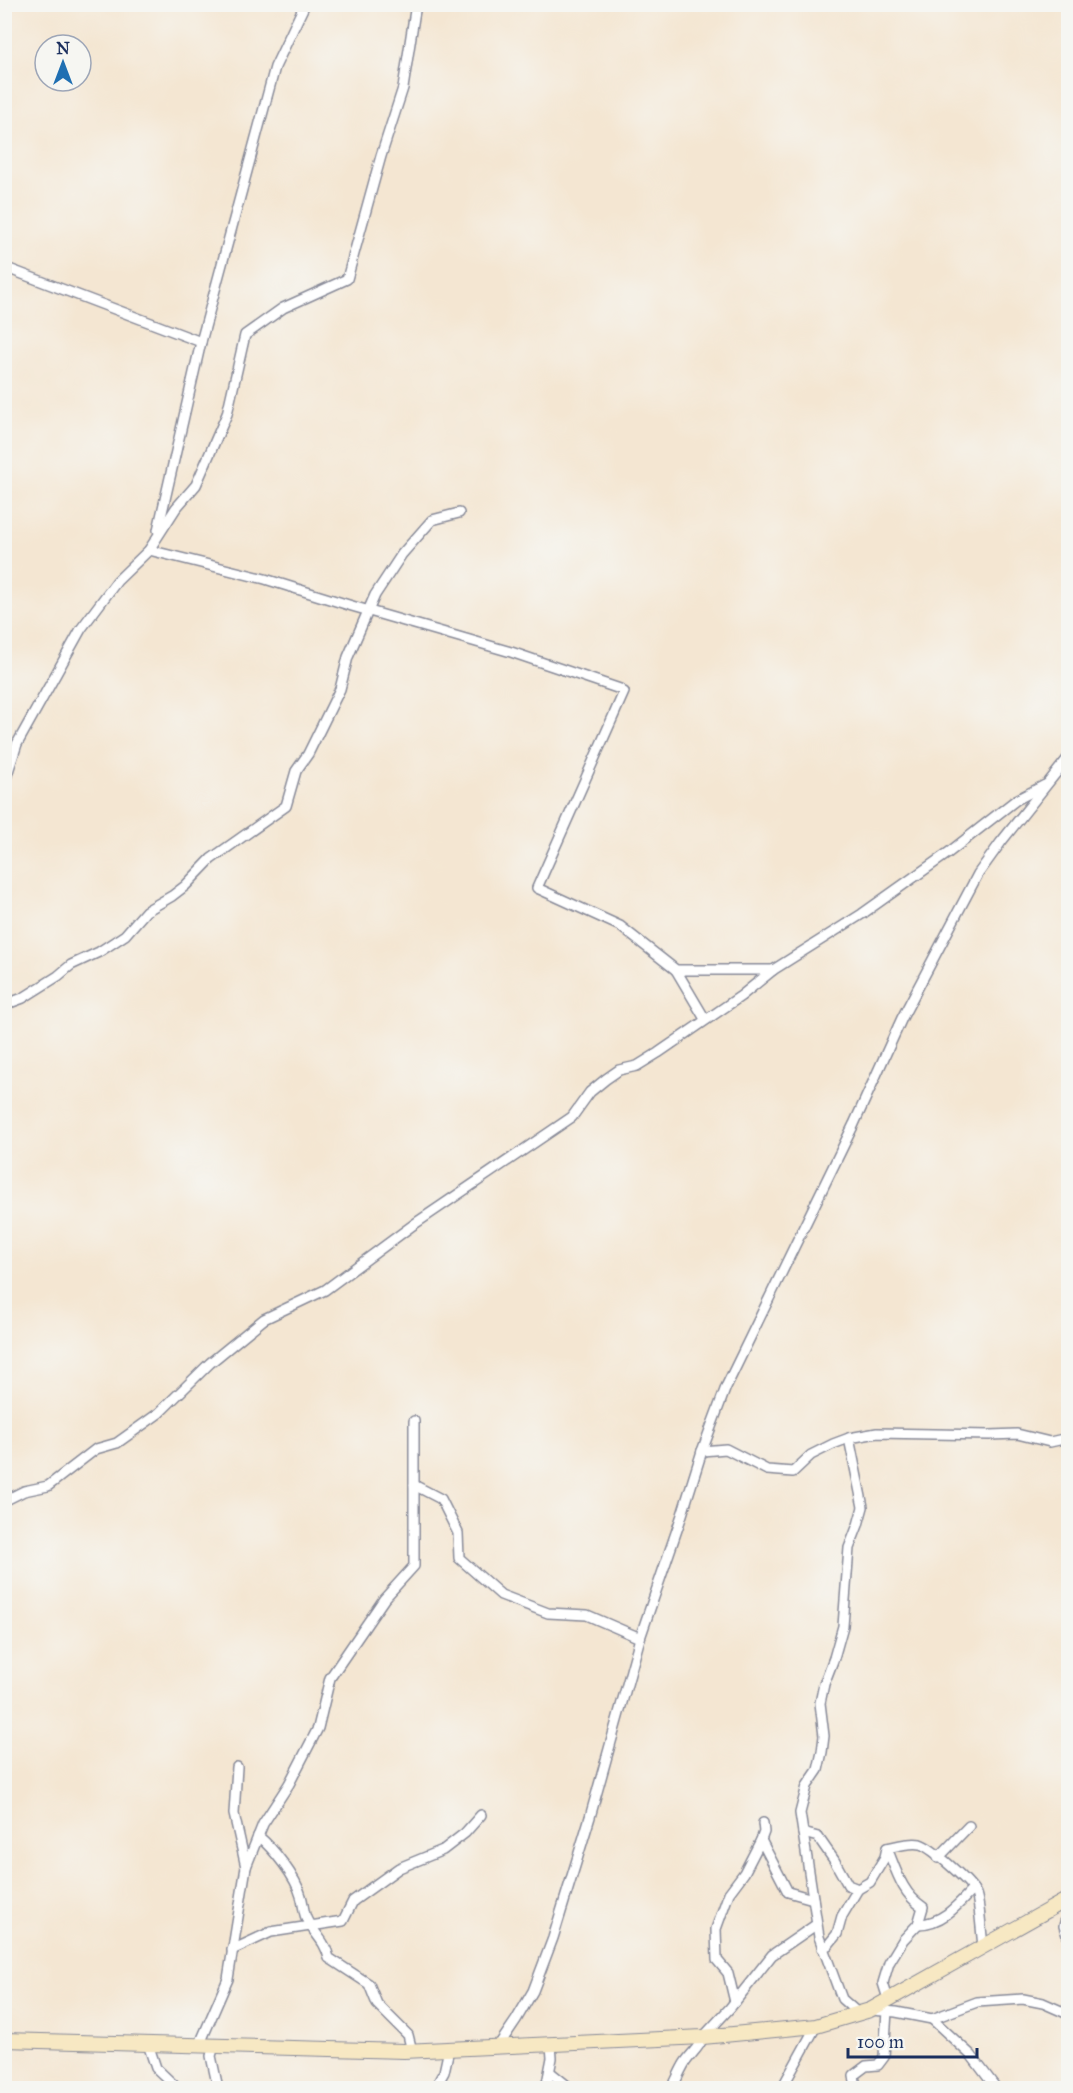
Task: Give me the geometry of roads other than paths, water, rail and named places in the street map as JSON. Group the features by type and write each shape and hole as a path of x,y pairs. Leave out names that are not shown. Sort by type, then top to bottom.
{"street":[{"path":"157,536 201,342 275,67 305,4"},
{"path":"4,784 17,744 81,629 117,581 149,550 196,484 227,414 245,335 283,308 347,279 381,156 403,88 416,4"},
{"path":"4,267 201,342"},
{"path":"4,1005 23,998 71,965 99,952 125,935 146,911 172,896 211,859 286,806 296,771 308,754 340,689 348,657 375,595 402,554 432,520 459,513"},
{"path":"149,550 265,579 511,652 622,691 537,888 620,926 676,970 705,1018"},
{"path":"497,2048 533,1991 553,1938 590,1817 640,1638 702,1451 726,1387 855,1124 902,1018 978,874 1068,758"},
{"path":"4,1501 24,1491 48,1486 96,1449 117,1443 159,1413 210,1363 264,1319 325,1290 413,1225 572,1117 590,1092 606,1079 619,1070 637,1066 705,1018 741,996 773,970 862,914 948,853 1016,800 1050,782"},
{"path":"676,970 773,970"},
{"path":"199,2046 228,1979 246,1867 263,1824 289,1784 318,1728 330,1678 384,1599 414,1566 414,1421"},
{"path":"702,1451 726,1449 767,1470 793,1472 810,1455 849,1438 877,1433 1017,1434 1050,1442 1068,1438"},
{"path":"849,1438 863,1507 849,1548 843,1626 820,1703 824,1736 822,1752 818,1770 807,1786 800,1813 822,1948 842,1999 864,2012"},
{"path":"414,1485 441,1499 458,1533 459,1558 501,1595 548,1612 587,1614 640,1638"},
{"path":"237,1767 234,1814 246,1867"},
{"path":"232,1950 271,1932 343,1921 353,1901 399,1868 443,1850 465,1833 481,1815"},
{"path":"735,2002 728,1973 717,1960 716,1929 729,1893 744,1873 761,1840 764,1832 763,1823"},
{"path":"938,1857 969,1826"},
{"path":"803,1833 818,1838 848,1885 858,1889"},
{"path":"258,1836 268,1844 292,1876 301,1894 305,1915 327,1948 329,1958 369,1984 377,2004 408,2035 412,2051"},
{"path":"761,1840 788,1892 813,1899"},
{"path":"887,1848 917,1843 927,1847 953,1866 976,1893 983,1945"},
{"path":"822,1948 837,1934 842,1916 858,1889 870,1882 885,1857 887,1848"},
{"path":"856,2088 854,2075 866,2066 878,2065 884,2057 888,2005 883,1983 889,1963 903,1940 918,1924 923,1906 913,1900 900,1881 887,1848"},
{"path":"918,1924 927,1924 953,1911 973,1889"},
{"path":"4,2040 412,2051 703,2037 816,2026 888,2005 983,1945 1068,1899"},
{"path":"1068,1912 1064,1926 1068,1938"},
{"path":"672,2088 682,2066 693,2050 735,2002 772,1954 817,1924"},
{"path":"932,2019 977,2002 1023,1999 1043,2003 1068,2014"},
{"path":"888,2005 932,2019 971,2055 996,2088"},
{"path":"782,2088 816,2026"},
{"path":"148,2044 156,2068 177,2088"},
{"path":"546,2088 552,2058 551,2045"},
{"path":"214,2046 211,2056 218,2088"},
{"path":"435,2088 444,2072 449,2049"},
{"path":"550,2072 570,2088"}]}
